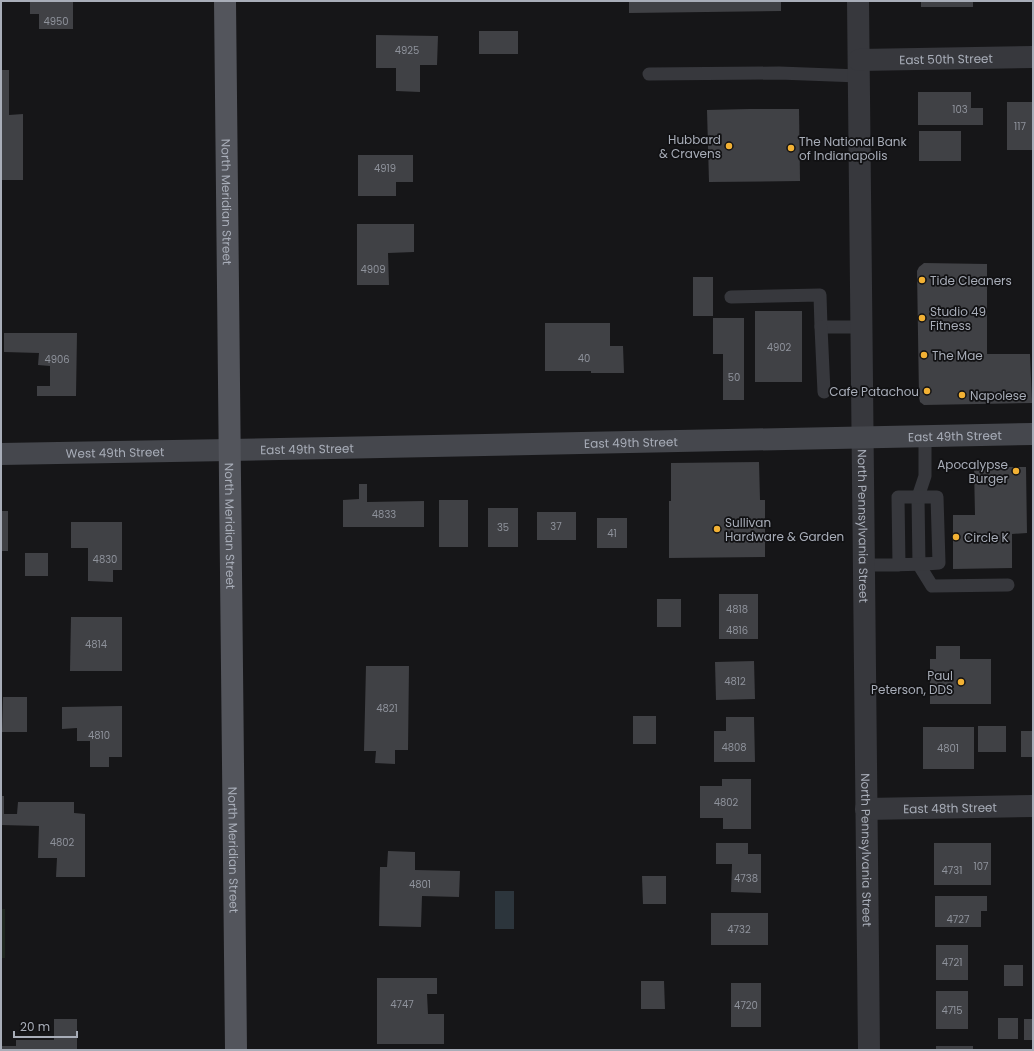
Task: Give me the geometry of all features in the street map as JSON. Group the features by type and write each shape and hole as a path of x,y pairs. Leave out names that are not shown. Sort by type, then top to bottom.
{"main road":[{"name":"North Meridian Street","path":"225,1 236,1050"}],"street":[{"name":"North Pennsylvania Street","path":"858,1 869,1050"},
{"name":"East 50th Street","path":"859,68 1033,57"},
{"name":"East 49th Street","path":"230,450 1033,434"},
{"name":"West 49th Street","path":"1,454 230,450"},
{"name":"East 48th Street","path":"866,809 1033,806"}],"lane":[{"path":"649,74 779,73 859,68"},
{"path":"731,297 820,295 824,392"},
{"path":"821,327 862,327"},
{"path":"925,436 925,476 918,497 919,565 932,586 1008,585"},
{"path":"864,565 899,565 919,565 939,563 937,497 898,497 899,565"}],"shaded area":[{"path":"495,891 514,891 514,929 495,929"},
{"path":"1,909 5,909 5,958 1,958"}],"building":[{"path":"30,1 73,1 73,29 39,29 39,14 30,14"},
{"path":"629,1 781,1 781,11 629,13"},
{"path":"921,1 973,1 973,7 921,7"},
{"path":"479,31 518,31 518,54 479,54"},
{"path":"376,35 438,36 437,65 420,65 420,92 396,91 396,68 376,68"},
{"path":"1,70 9,70 9,115 23,114 23,180 1,180"},
{"path":"918,92 971,92 971,108 983,108 983,125 918,125"},
{"path":"1007,102 1033,102 1033,150 1007,150"},
{"path":"799,109 800,181 709,182 707,110"},
{"path":"919,131 961,131 961,161 919,161"},
{"path":"358,155 413,155 413,182 396,182 396,196 358,196"},
{"path":"357,224 414,224 414,252 388,253 389,285 357,285"},
{"path":"924,263 987,264 987,354 1030,354 1032,403 924,405 920,402 917,271"},
{"path":"693,277 713,277 713,316 693,316"},
{"path":"755,311 802,311 802,382 755,382"},
{"path":"713,318 744,318 744,400 723,400 723,354 713,354"},
{"path":"545,323 610,323 610,346 623,346 624,373 545,371"},
{"path":"4,333 77,333 76,396 37,396 37,386 50,386 50,366 38,365 39,353 4,352"},
{"name":"Sullivan Hardware & Garden","path":"759,462 760,500 765,500 765,557 669,558 671,463"},
{"path":"974,467 1026,467 1027,533 1012,534 1012,568 953,569 953,515 975,515"},
{"path":"359,484 367,484 367,502 424,501 424,527 343,527 343,500 359,499"},
{"path":"439,500 468,500 468,547 439,547"},
{"path":"488,508 518,508 518,547 488,547"},
{"path":"1,511 8,511 8,551 1,551"},
{"path":"537,512 576,512 576,540 537,540"},
{"path":"597,518 627,518 627,548 597,548"},
{"path":"71,522 122,522 122,570 113,570 113,582 88,581 88,548 71,548"},
{"path":"25,553 48,553 48,576 25,576"},
{"path":"719,594 758,594 758,639 719,639"},
{"path":"657,599 681,599 681,627 657,627"},
{"path":"71,617 122,617 122,671 70,671"},
{"name":"Paul Peterson, DDS","path":"936,646 960,646 960,659 991,659 991,704 930,704 930,659 936,659"},
{"path":"754,661 755,699 716,700 715,662"},
{"path":"366,666 409,666 408,750 395,750 395,764 375,763 376,751 364,751"},
{"path":"3,697 27,697 27,732 2,732"},
{"path":"122,706 122,757 109,757 109,767 90,767 90,741 77,741 77,728 62,729 62,707"},
{"path":"633,716 656,716 656,744 633,744"},
{"path":"726,717 754,717 755,762 714,762 714,731 726,731"},
{"path":"978,726 1006,726 1006,752 978,752"},
{"path":"923,727 974,727 974,769 923,769"},
{"path":"1021,731 1033,731 1033,757 1021,757"},
{"path":"722,779 751,779 751,829 723,829 723,818 700,818 700,786 722,786"},
{"path":"1,796 4,796 4,814 17,814 18,802 74,802 74,813 85,814 85,877 56,877 57,858 38,858 39,826 1,825"},
{"path":"716,843 748,843 748,854 761,854 761,893 731,892 732,864 716,864"},
{"path":"934,843 991,843 991,885 934,885"},
{"path":"388,851 415,852 415,870 460,871 459,897 422,896 421,927 379,926 380,867 387,867"},
{"path":"642,876 666,876 666,904 643,904"},
{"path":"935,896 987,896 987,911 981,911 981,927 935,927"},
{"path":"711,913 768,913 768,945 711,945"},
{"path":"936,945 968,945 968,980 936,980"},
{"path":"1004,965 1023,965 1023,986 1004,986"},
{"path":"377,978 437,978 437,994 427,994 428,1014 444,1014 444,1044 377,1044"},
{"path":"641,981 664,981 665,1009 641,1009"},
{"path":"731,983 761,983 761,1027 731,1027"},
{"path":"936,991 968,991 968,1029 936,1029"},
{"path":"998,1018 1018,1018 1018,1039 998,1039"},
{"path":"54,1019 77,1019 77,1050 1,1050 1,1046 16,1046 16,1040 54,1040"},
{"path":"1024,1019 1033,1019 1033,1040 1024,1040"},
{"path":"936,1046 973,1046 973,1050 936,1050"}],"place":[{"name":"Hubbard & Cravens","path":"729,146"},
{"name":"The National Bank of Indianapolis","path":"791,148"},
{"name":"Tide Cleaners","path":"922,280"},
{"name":"Studio 49 Fitness","path":"922,318"},
{"name":"The Mae","path":"924,355"},
{"name":"Cafe Patachou","path":"927,391"},
{"name":"Napolese","path":"962,395"},
{"name":"Apocalypse Burger","path":"1016,471"},
{"name":"Sullivan Hardware & Garden","path":"717,529"},
{"name":"Circle K","path":"956,537"},
{"name":"Paul Peterson, DDS","path":"961,682"}]}
